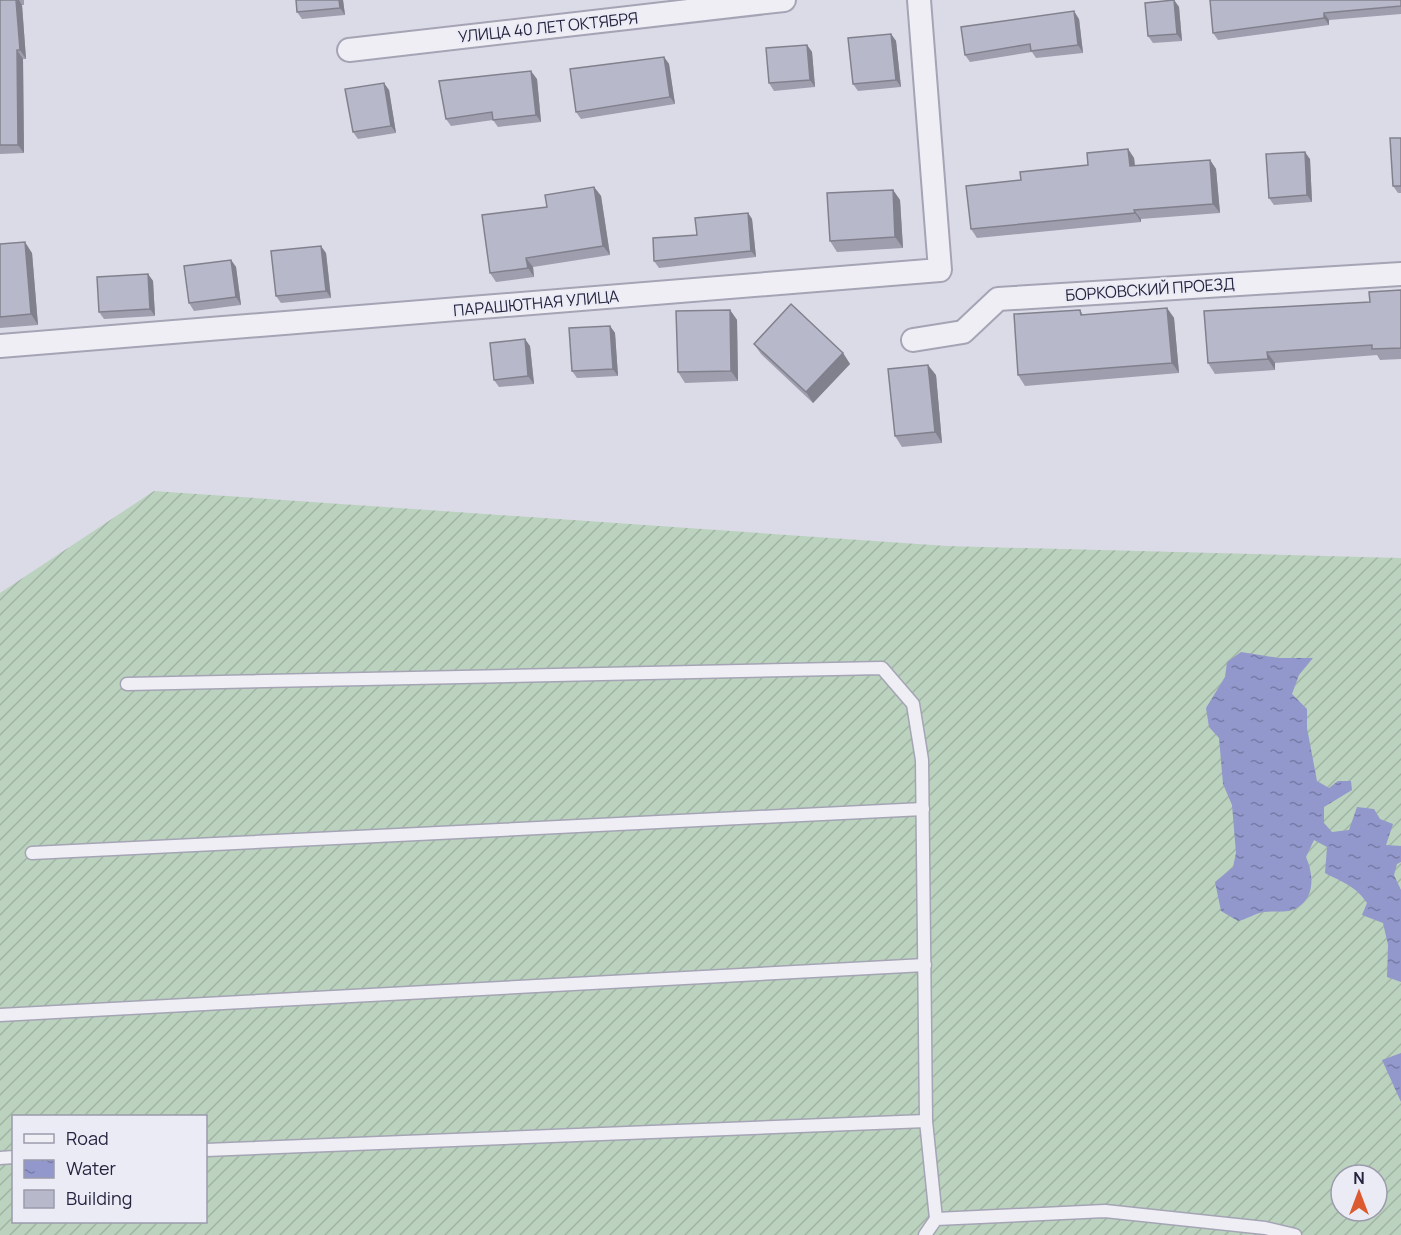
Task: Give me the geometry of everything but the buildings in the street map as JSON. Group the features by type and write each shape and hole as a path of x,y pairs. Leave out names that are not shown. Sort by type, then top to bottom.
{"street":[{"name":"УЛИЦА 40 ЛЕТ ОКТЯБРЯ","path":"348,50 784,0"},
{"name":"ПАРАШЮТНАЯ УЛИЦА","path":"0,346 940,270 919,0"},
{"name":"БОРКОВСКИЙ ПРОЕЗД","path":"913,340 963,332 998,298 1401,274"}],"lane":[{"path":"128,684 882,668 913,704 922,760 926,1121 936,1219 925,1235"},
{"path":"32,853 923,808"},
{"path":"0,1015 925,964"},
{"path":"207,1149 926,1121"},
{"path":"936,1219 1105,1210 1265,1228 1295,1235"}],"green space":[{"path":"154,491 947,546 1401,558 1401,1235 0,1235 0,593"}],"water":[{"path":"1241,652 1279,658 1313,658 1299,675 1292,694 1307,709 1307,728 1317,781 1329,788 1338,781 1351,781 1352,790 1324,807 1324,823 1332,832 1349,830 1357,807 1374,809 1380,819 1393,824 1386,845 1401,846 1401,862 1397,864 1394,875 1401,890 1401,982 1387,977 1388,945 1383,923 1362,915 1367,903 1363,897 1348,885 1325,873 1327,847 1314,840 1306,857 1311,873 1311,889 1304,902 1298,907 1289,911 1261,913 1238,921 1221,911 1215,882 1233,867 1236,853 1232,805 1223,784 1219,738 1209,727 1206,708 1225,677 1227,662"},
{"path":"1401,1053 1401,1102 1382,1060"}]}
